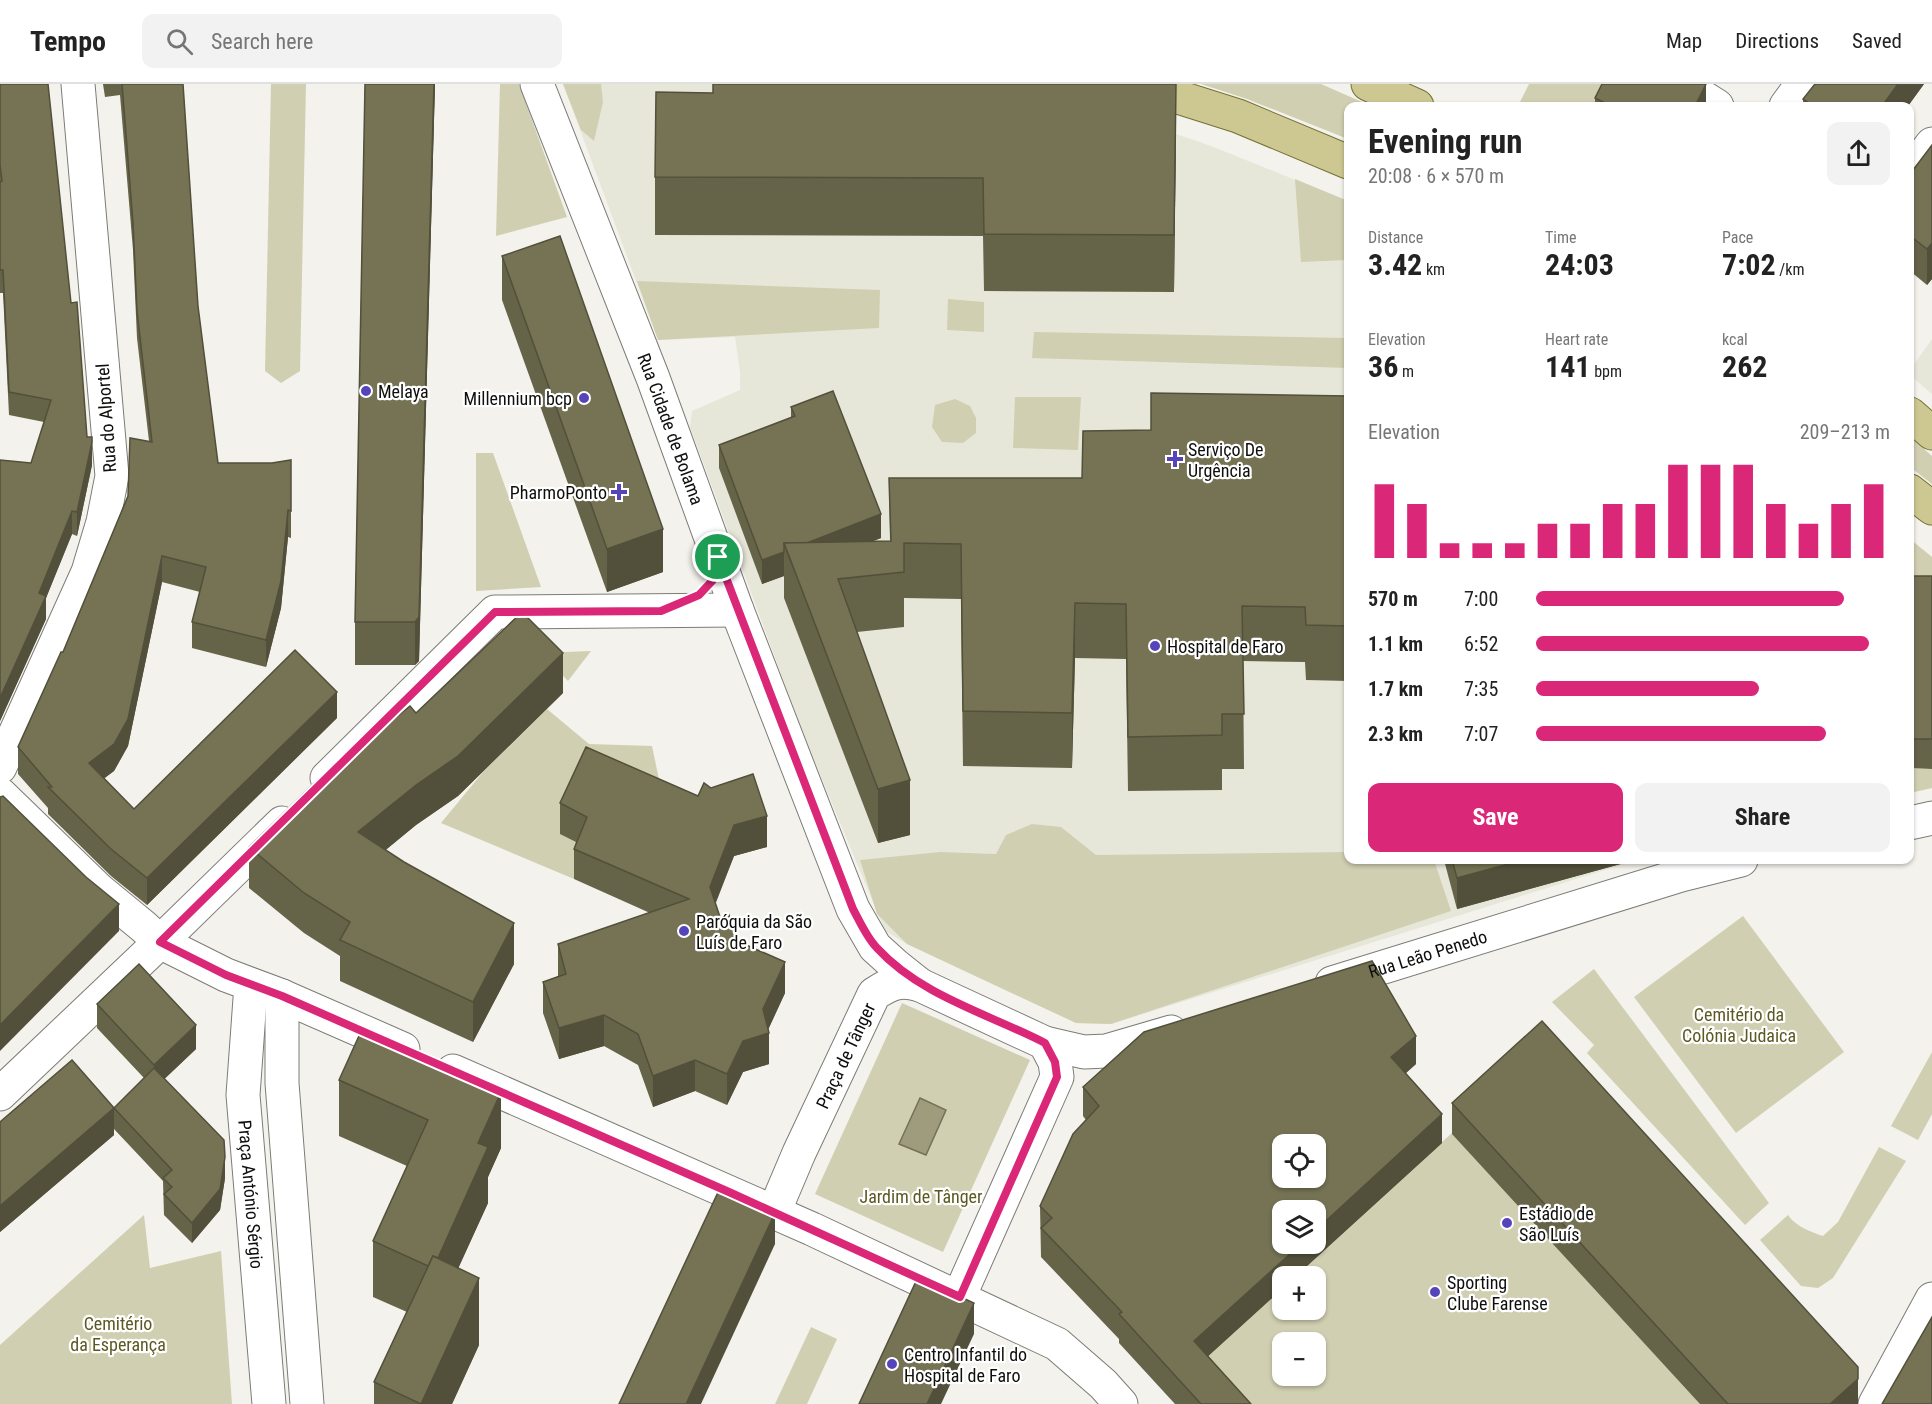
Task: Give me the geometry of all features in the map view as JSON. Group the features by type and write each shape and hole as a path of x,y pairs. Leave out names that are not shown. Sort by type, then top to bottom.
{"main road":[{"path":"1137,84 1238,116 1344,160"},
{"path":"1368,84 1408,102"},
{"path":"1914,417 1932,433"},
{"path":"1914,495 1932,508"}],"street":[{"name":"Rua do Alportel","path":"0,767 88,572 103,522 112,476 78,84"},
{"path":"1682,84 1711,102"},
{"path":"1789,102 1802,84"},
{"name":"Rua Cidade de Bolama","path":"538,85 653,378 737,609 853,909 874,994"},
{"path":"1914,168 1932,144"},
{"path":"661,611 699,595 713,580 718,557"},
{"path":"0,1094 160,942 495,612 737,609"},
{"path":"0,794 99,890 160,942 226,975 282,996 774,1212 995,1313 1057,1344 1103,1384 1121,1404"},
{"path":"1914,822 1932,818"},
{"name":"Rua Leão Penedo","path":"1299,993 1681,875 1725,864"},
{"name":"Rua Cidade de Bolama","path":"853,909 875,946 896,966 921,984"},
{"name":"Praça de Tânger","path":"774,1212 799,1153 874,994 886,986 905,981 921,984 1045,1043"},
{"name":"Praça António Sérgio","path":"251,984 243,1095 269,1404"},
{"path":"282,996 282,1083 307,1404"},
{"path":"1045,1043 1084,1052 1106,1051 1196,1025"},
{"path":"960,1297 1057,1077 1055,1062 1045,1043"},
{"path":"1875,1404 1932,1299"}],"shaded area":[{"path":"563,84 1016,84 1075,99 1211,146 1344,199 1344,864 1624,864 1111,1024 1076,1023 907,944 885,931 804,736 690,427 692,411 740,390 735,337 658,340"},
{"path":"1932,339 1932,394 1914,378 1914,364"},
{"path":"920,1098 946,1110 926,1155 899,1144"}],"green space":[{"path":"271,84 306,84 300,371 281,383 265,371"},
{"path":"500,84 519,84 567,217 496,236"},
{"path":"563,84 601,84 603,102 594,141 581,130"},
{"path":"1201,84 1321,84 1362,102 1344,102 1344,137 1247,99"},
{"path":"1529,84 1615,84 1615,102 1520,102"},
{"path":"1295,179 1344,199 1344,260 1301,262"},
{"path":"637,281 880,290 879,328 658,340"},
{"path":"948,299 984,302 984,332 947,330"},
{"path":"1034,332 1344,338 1344,368 1032,358"},
{"path":"1015,397 1081,397 1078,450 1013,448"},
{"path":"955,399 970,406 976,418 976,433 963,443 942,442 932,427 935,405"},
{"path":"1914,440 1932,456 1932,484 1914,470"},
{"path":"476,453 493,453 541,587 476,591"},
{"path":"1914,542 1932,557 1932,606 1914,606"},
{"path":"591,651 568,681 541,653"},
{"path":"547,709 589,744 652,746 661,789 587,848 574,879 441,823 483,772"},
{"path":"1914,768 1932,769 1932,788 1914,792"},
{"path":"1032,824 1061,827 1096,855 1344,852 1344,864 1435,864 1451,911 1111,1024 1076,1023 907,944 877,914 860,860 940,852 996,854 1006,835"},
{"name":"Cemitério da Colónia Judaica","path":"1743,916 1844,1052 1736,1133 1634,997"},
{"path":"1594,969 1769,1203 1745,1225 1587,1053 1594,1045 1552,1002"},
{"name":"Jardim de Tânger","path":"902,1003 1030,1060 943,1252 815,1194"},
{"name":"Estádio de São Luís","path":"1542,1052 1864,1404 1183,1404 1160,1346 1272,1252 1326,1254 1326,1205 1442,1142"},
{"path":"1932,1052 1932,1114 1918,1140 1891,1126"},
{"path":"1879,1147 1906,1161 1833,1278 1818,1288 1801,1286 1760,1240 1788,1215 1799,1225 1823,1236 1838,1222"},
{"name":"Cemitério da Esperança","path":"144,1215 150,1268 221,1251 232,1404 0,1404 0,1345"},
{"path":"811,1327 837,1339 807,1404 775,1404"}],"building":[{"path":"0,84 48,84 71,303 77,302 87,437 92,437 92,442 77,512 72,511 39,593 46,596 0,698 0,460 31,463 51,400 9,392 3,270 0,270 0,182 2,181"},
{"path":"122,84 183,84 198,306 218,463 272,463 291,460 291,511 288,510 281,581 266,640 192,622 206,567 162,556 128,719 114,744 89,763 134,809 295,650 337,692 147,878 111,849 48,787 52,787 18,747 61,652 63,652 128,496 130,438 152,442 137,311 133,223"},
{"path":"365,84 434,84 419,617 415,622 355,622"},
{"path":"713,84 1176,84 1174,235 984,234 983,178 655,177 656,92 713,93"},
{"path":"1602,84 1706,84 1697,102 1603,102 1595,98"},
{"path":"1815,84 1898,84 1885,102 1807,102 1803,99"},
{"path":"1932,145 1932,243 1927,249 1914,239 1914,169"},
{"path":"560,236 663,529 607,549 502,256"},
{"path":"833,391 881,514 807,543 784,543 784,552 762,560 719,445 795,416 791,407"},
{"name":"Hospital de Faro","path":"1151,393 1344,396 1344,626 1306,625 1305,607 1242,606 1244,714 1222,714 1222,735 1128,737 1126,604 1075,603 1072,713 963,711 961,544 904,543 904,572 838,579 910,780 878,789 784,543 891,541 889,478 1082,478 1083,431 1151,430"},
{"path":"1914,576 1932,576 1932,739 1914,739"},
{"path":"522,612 563,653 458,756 416,785 358,832 404,862 514,923 473,1002 340,940 350,922 304,893 249,847 313,784 410,706 416,713"},
{"name":"Paróquia da São Luís de Faro","path":"586,747 698,796 704,783 711,788 753,774 767,816 734,825 710,887 721,920 729,915 737,941 785,962 763,1009 769,1033 743,1041 727,1074 695,1060 653,1076 638,1034 604,1015 559,1028 543,982 566,974 558,944 689,899 574,849 587,817 560,803"},
{"path":"3,796 86,877 119,904 0,1025 0,797"},
{"path":"1453,864 1508,864 1457,878"},
{"path":"1372,961 1416,1036 1391,1057 1442,1114 1326,1221 1326,1200 1272,1200 1272,1254 1290,1254 1277,1266 1272,1266 1272,1270 1194,1341 1251,1404 1201,1404 1119,1314 1122,1312 1041,1228 1052,1218 1040,1206 1073,1134 1099,1106 1083,1087 1144,1032"},
{"path":"139,964 196,1025 154,1065 97,1004"},
{"path":"1542,1021 1858,1367 1858,1379 1830,1404 1728,1404 1452,1103"},
{"path":"363,1027 501,1092 478,1143 488,1147 438,1258 433,1256 428,1266 373,1241 428,1120 339,1080"},
{"path":"72,1060 114,1108 0,1206 0,1122"},
{"path":"154,1068 224,1140 225,1157 220,1189 192,1223 164,1194 172,1187 163,1178 172,1170 114,1108"},
{"path":"720,1188 775,1213 686,1404 619,1404"},
{"path":"433,1256 479,1278 421,1404 374,1382"},
{"path":"918,1277 974,1303 927,1404 859,1404"},
{"path":"1932,1317 1932,1404 1882,1404"}],"place":[{"name":"Melaya","path":"366,391"},
{"name":"Millennium bcp","path":"584,398"},
{"name":"Serviço De Urgência","path":"1175,459"},
{"name":"PharmoPonto","path":"619,492"},
{"name":"Hospital de Faro","path":"1155,646"},
{"name":"Paróquia da São Luís de Faro","path":"684,931"},
{"name":"Estádio de São Luís","path":"1507,1223"},
{"name":"Sporting Clube Farense","path":"1435,1292"},
{"name":"Centro Infantil do Hospital de Faro","path":"892,1364"}],"route":[{"path":"718,557 853,909 875,946 896,966 921,984 1045,1043 1055,1062 1057,1077 960,1297 729,1192 282,996 226,975 160,942 495,612 661,611 699,595 713,580 718,557"}]}
